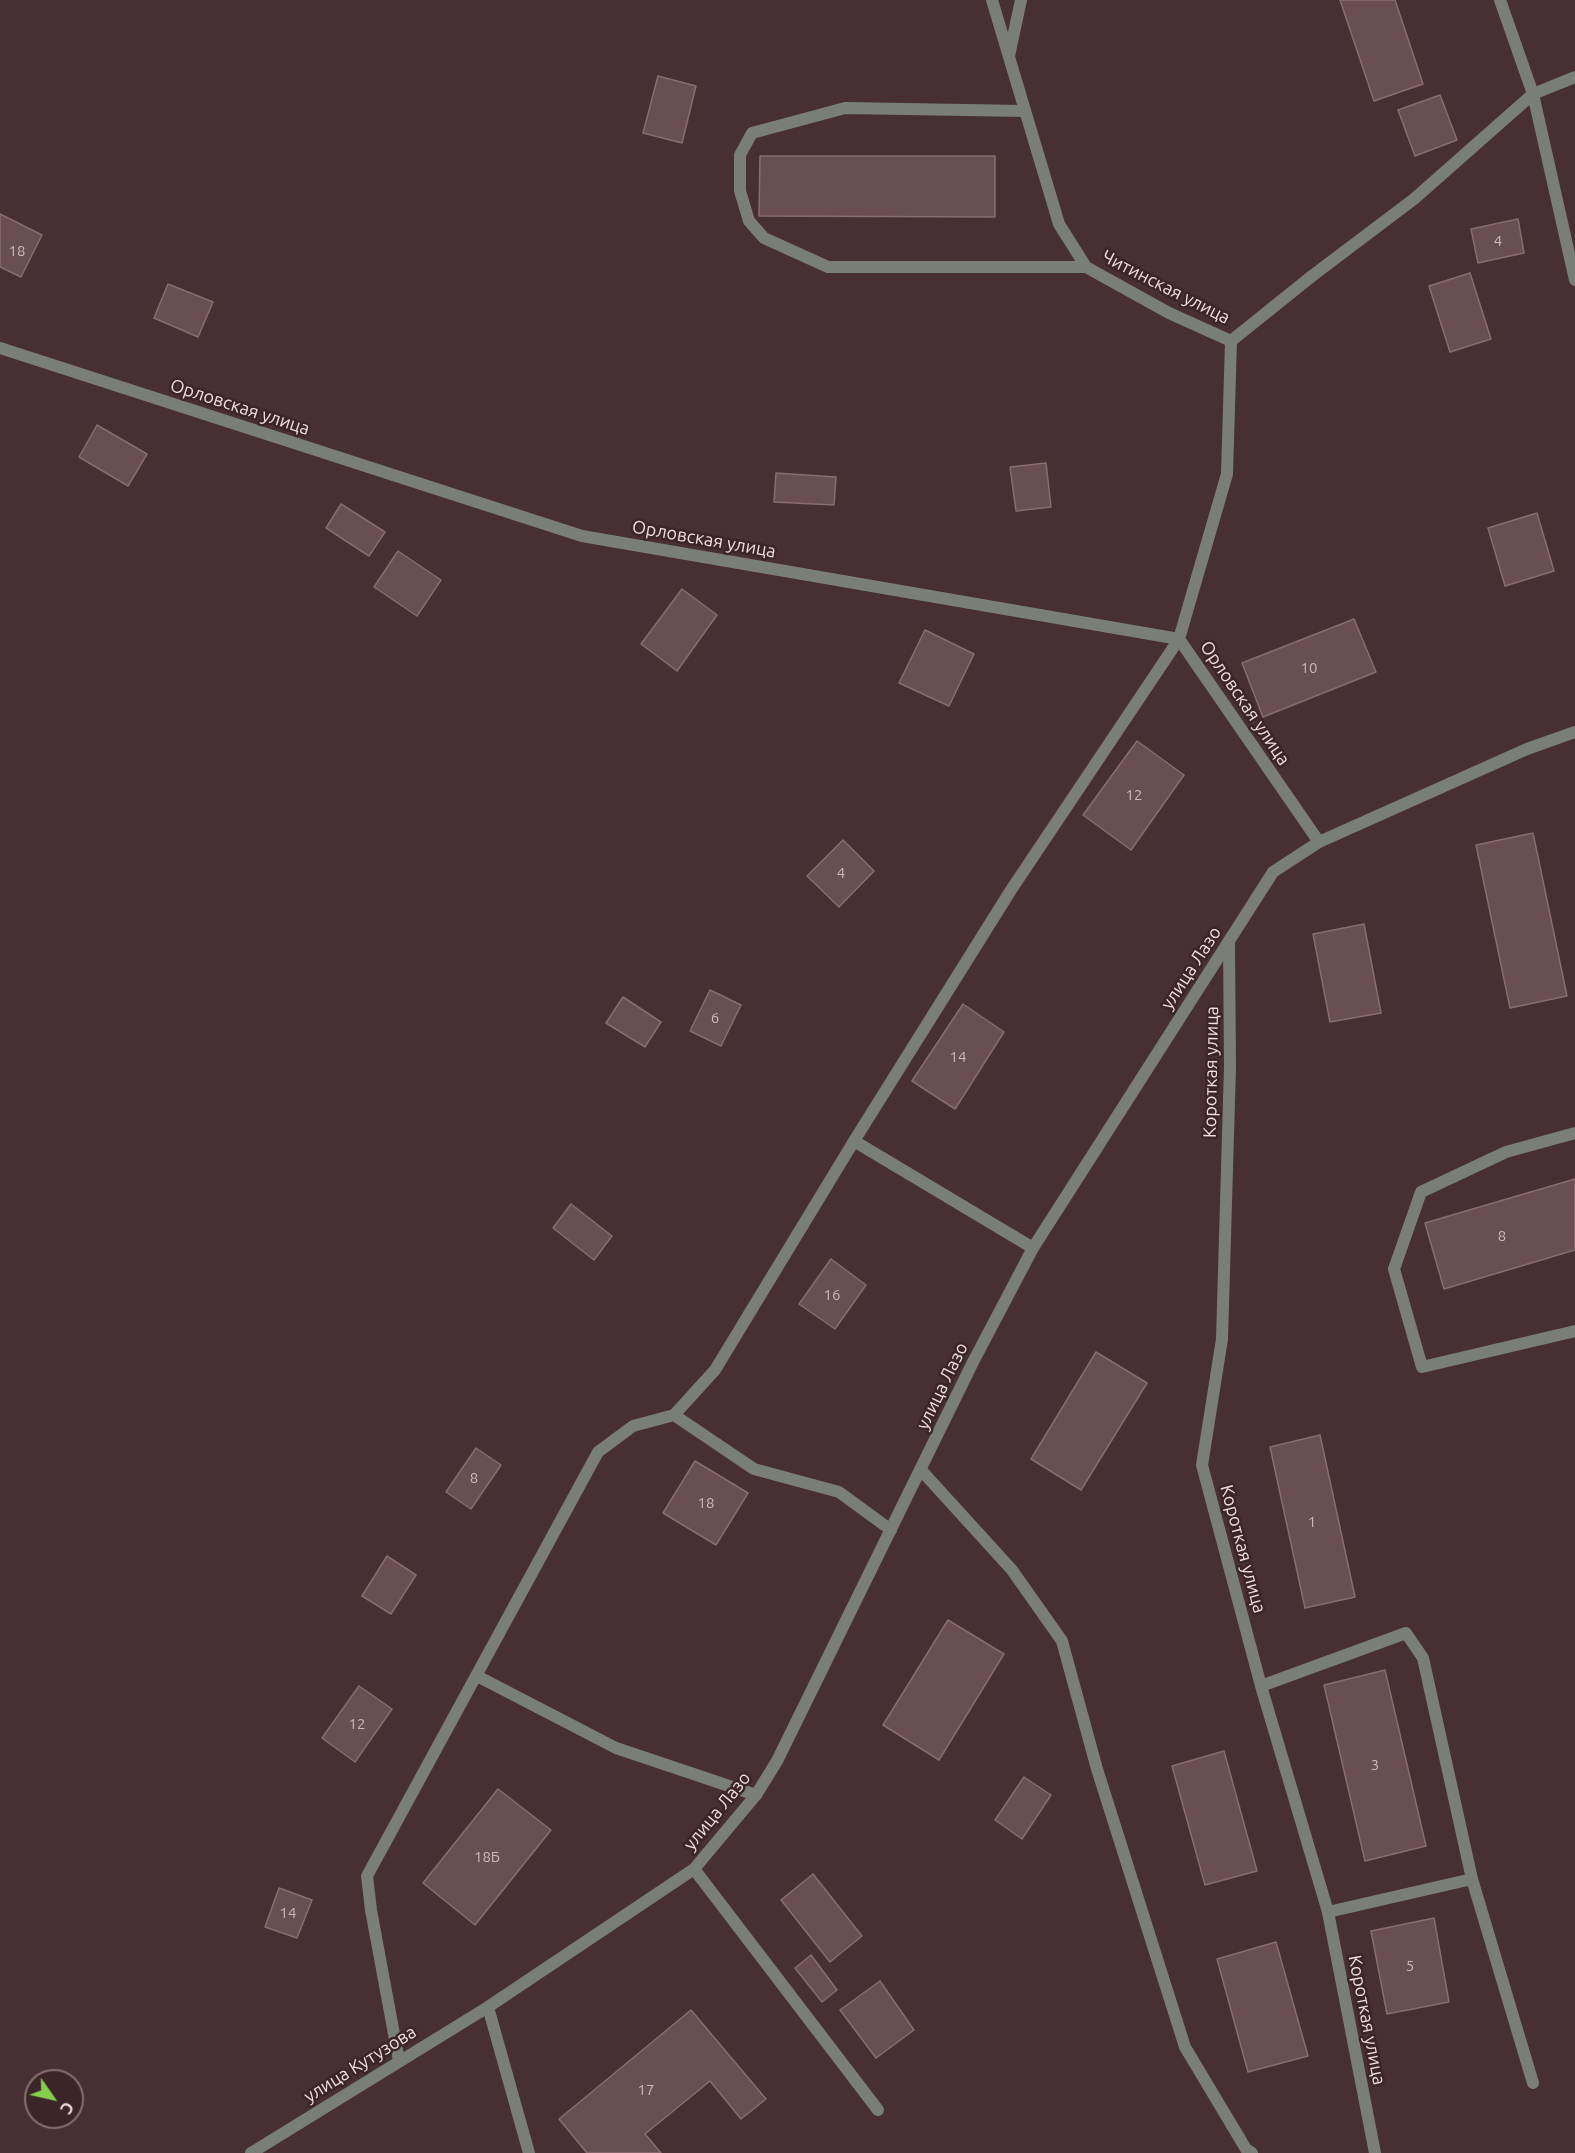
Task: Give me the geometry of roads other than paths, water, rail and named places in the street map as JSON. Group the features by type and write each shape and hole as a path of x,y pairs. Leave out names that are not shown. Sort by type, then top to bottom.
{"street":[{"name":"Читинская улица","path":"992,0 1059,224 1086,267 1169,313 1231,341 1414,198 1533,94 1575,77"},
{"path":"1009,56 1021,0"},
{"path":"1500,0 1533,94 1575,280"},
{"path":"1024,111 845,108 752,133 740,155 740,191 749,221 764,238 828,267 1086,267"},
{"path":"399,2061 371,1910 367,1876 598,1452 633,1426 674,1415 715,1370 854,1141 1011,890 1179,639 1227,474 1231,341"},
{"name":"Орловская улица","path":"0,348 582,536 1179,639 1319,842"},
{"name":"улица Лазо","path":"488,2007 694,1869 756,1794 777,1761 973,1362 1033,1248 1273,872 1319,842 1527,749 1575,732"},
{"name":"Короткая улица","path":"1230,941 1230,1067 1222,1339 1202,1465 1261,1686 1328,1912 1375,2153"},
{"path":"1575,1133 1506,1152 1421,1192 1394,1269 1422,1367 1575,1331"},
{"path":"854,1141 1033,1248"},
{"path":"674,1415 754,1469 839,1492 891,1530"},
{"path":"921,1470 1012,1570 1062,1641 1097,1770 1185,2047 1246,2149 1252,2153"},
{"path":"1261,1686 1406,1633 1423,1658 1473,1879 1533,2083"},
{"path":"477,1676 616,1748 756,1794"},
{"path":"694,1869 878,2110"},
{"path":"1328,1912 1473,1879"},
{"path":"488,2007 529,2153"},
{"name":"улица Кутузова","path":"251,2153 488,2007"}]}
